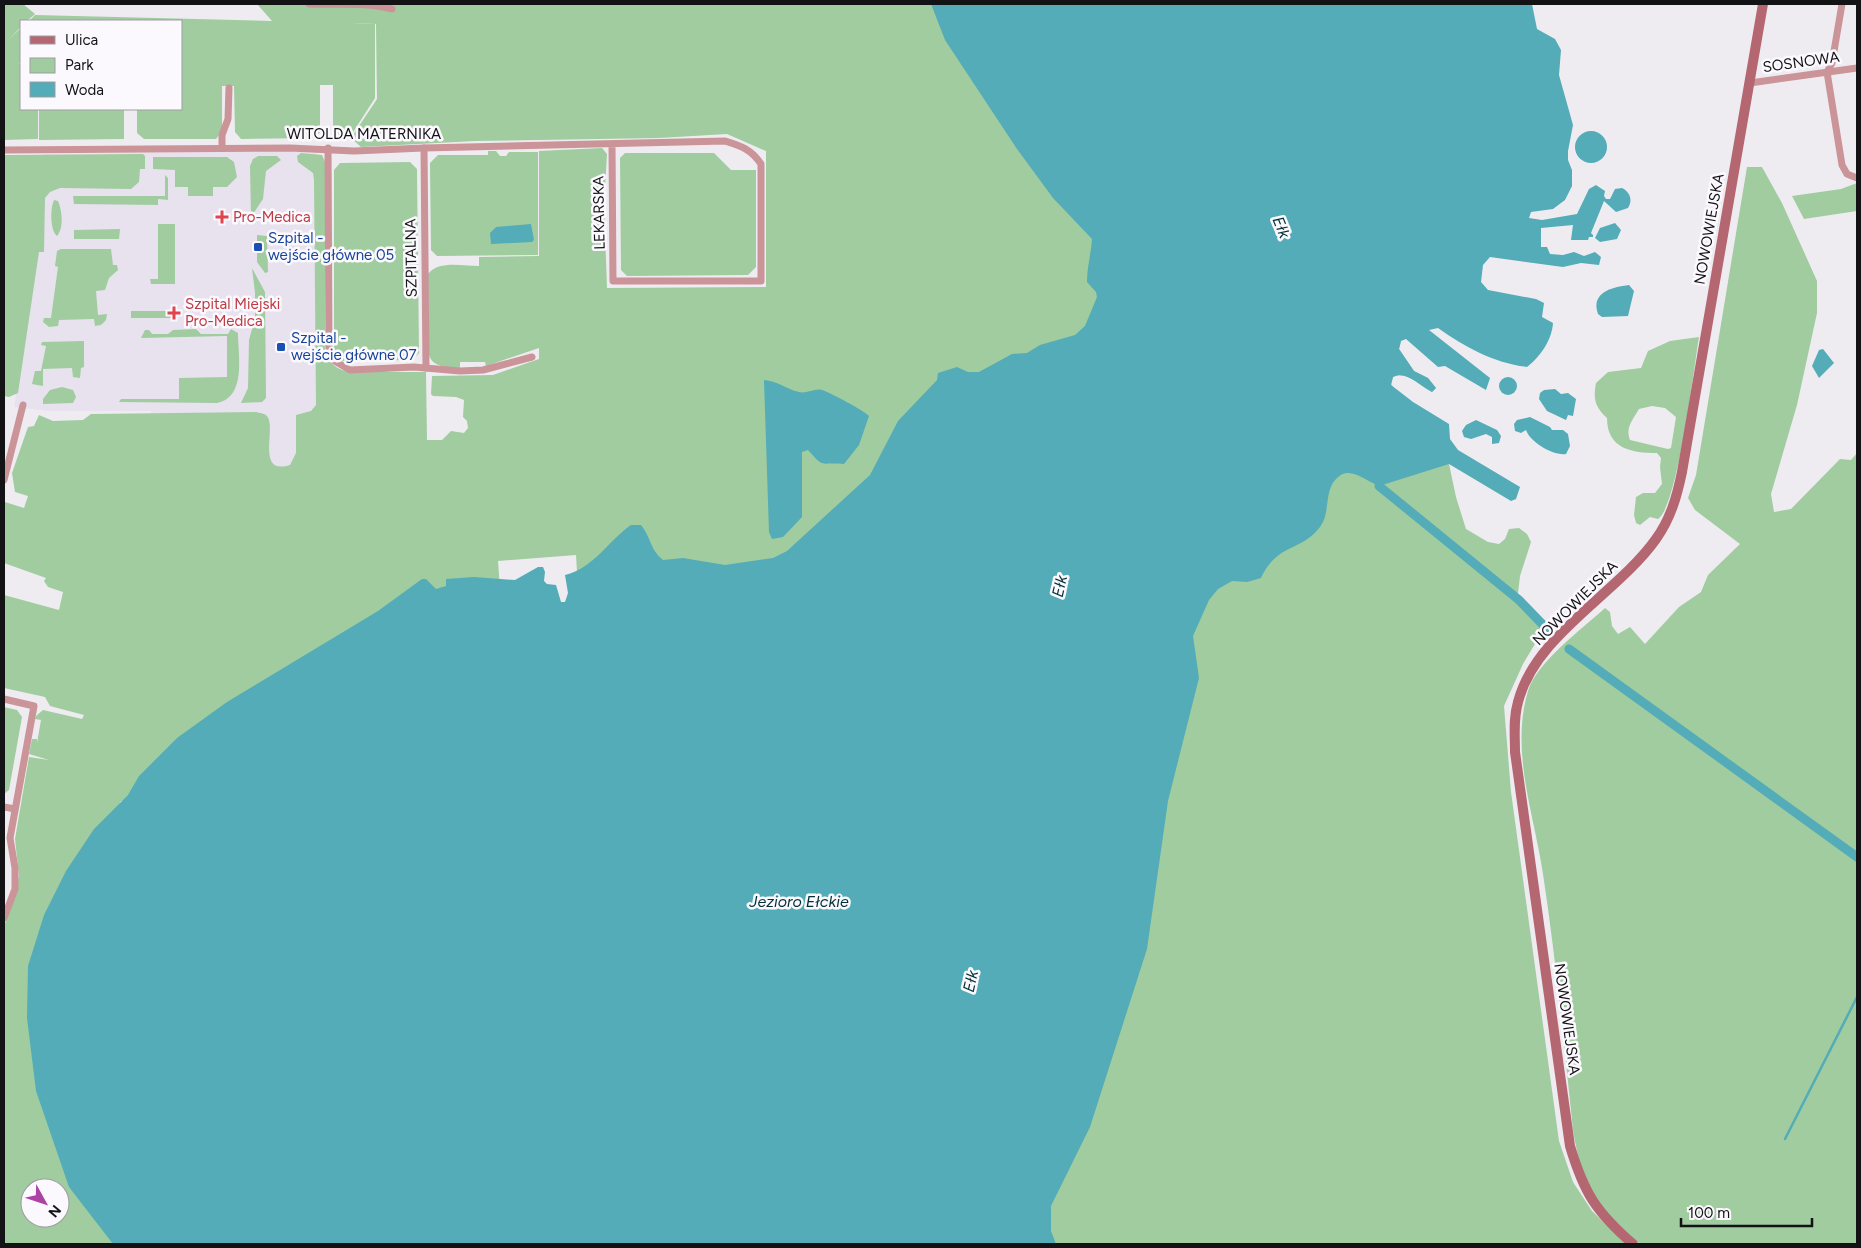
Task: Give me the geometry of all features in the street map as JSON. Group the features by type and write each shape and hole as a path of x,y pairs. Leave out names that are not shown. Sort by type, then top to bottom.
{"street":[{"path":"309,4 377,5 392,9"},
{"name":"NOWOWIEJSKA","path":"1633,1244 1615,1228 1586,1193 1570,1146 1515,752 1515,719 1523,688 1542,656 1647,551 1666,523 1675,504 1763,4"},
{"path":"1842,4 1832,62 1827,72 1842,166 1847,174 1857,178"},
{"name":"SOSNOWA","path":"1750,83 1857,68"},
{"path":"222,148 222,136 228,119 229,88"},
{"name":"WITOLDA MATERNIKA","path":"4,150 328,148 354,151 725,141 745,147 754,153 761,164 762,281 613,281"},
{"name":"LEKARSKA","path":"612,144 613,281"},
{"path":"328,148 329,352 333,360 350,370 426,368 483,370 532,357"},
{"name":"SZPITALNA","path":"424,148 426,368"},
{"path":"4,480 23,405"},
{"path":"4,699 34,706 10,838 15,868 15,889 4,918"},
{"path":"4,807 15,809"}],"shaded area":[{"name":"Szpital Miejski Pro-Medica","path":"317,152 320,487 152,491 151,411 49,411 14,407 43,220 44,154"}],"green space":[{"path":"4,4 23,4 35,14 28,20 20,20 20,28 8,40 20,29 20,63 18,63 20,64 20,110 38,110 38,139 4,140"},
{"path":"257,4 998,4 1193,239 850,563 577,572 576,555 498,561 500,588 120,802 151,1244 4,1244 4,927 19,876 15,839 29,757 49,760 29,754 32,739 37,739 37,743 41,720 35,719 36,716 43,710 82,719 84,715 50,706 45,697 4,688 4,595 59,610 63,592 48,587 44,581 46,578 4,563 5,502 24,508 28,496 15,492 12,473 28,427 34,426 39,415 53,421 83,420 91,414 256,412 266,415 269,422 269,449 273,464 279,467 290,465 296,453 296,415 311,411 316,405 314,180 313,173 298,162 297,156 301,153 322,155 326,164 325,351 327,356 331,363 349,372 426,372 427,440 442,440 451,431 464,433 468,428 467,421 463,417 464,400 456,397 433,396 431,394 432,376 493,375 539,359 539,348 486,366 485,362 460,362 460,368 437,365 429,355 428,274 432,270 445,265 479,266 479,257 539,256 539,151 602,148 607,154 604,204 607,288 766,287 766,151 727,134 659,138 475,141 361,147 351,138 377,99 376,24 330,22 375,24 375,98 350,137 340,138 333,131 333,85 320,85 320,132 314,138 241,139 235,132 234,86 222,86 222,131 216,139 144,139 137,133 137,110 182,110 182,20 30,20 35,15 272,21"},
{"path":"39,110 124,110 124,139 39,140"},
{"path":"488,151 496,151 500,156 506,156 509,152 538,152 538,255 437,256 431,250 430,163 438,155 488,155"},
{"path":"625,153 714,153 731,170 756,170 756,267 748,275 627,276 621,270 620,158"},
{"path":"143,154 145,156 145,169 140,169 139,182 131,189 60,188 50,192 45,198 44,252 39,252 18,393 9,397 4,396 4,155"},
{"path":"258,156 277,156 281,160 266,171 263,199 251,217 250,166 253,159"},
{"path":"153,157 227,157 234,162 237,177 227,187 213,187 213,196 188,196 188,187 175,187 175,170 153,169"},
{"path":"410,162 417,169 419,353 412,360 341,361 334,354 334,170 340,163"},
{"path":"1747,167 1762,167 1782,203 1817,281 1817,313 1797,405 1771,494 1774,512 1791,509 1840,459 1851,460 1857,453 1857,1244 1640,1244 1602,1207 1587,1182 1577,1151 1573,1130 1548,906 1522,759 1521,736 1528,691 1540,669 1561,646 1605,608 1610,612 1612,626 1618,634 1630,627 1645,644 1679,607 1701,592 1708,575 1740,544 1695,510 1688,498 1696,475"},
{"path":"165,175 168,178 168,200 158,199 158,205 74,204 73,196 165,196"},
{"path":"1857,183 1857,211 1804,219 1792,196 1841,189"},
{"path":"54,200 58,201 61,209 61,228 57,236 51,219"},
{"path":"158,224 175,224 175,284 151,284 150,279 158,279"},
{"path":"120,229 119,239 74,239 74,230"},
{"path":"257,235 267,236 268,272 265,273 257,262"},
{"path":"61,249 111,249 113,265 117,265 118,270 109,278 105,290 96,291 98,315 107,314 106,320 101,325 95,326 94,319 59,320 58,326 49,327 43,322 44,318 51,318 58,267 55,266 57,251"},
{"path":"252,268 265,292 266,398 262,402 241,403 248,388 249,340 255,318"},
{"path":"131,311 174,311 174,318 131,318"},
{"path":"196,329 201,334 228,334 231,329 238,333 239,374 233,393 227,399 217,403 119,402 121,399 179,399 179,378 227,377 227,336 141,338 145,330 149,330 152,334 168,334 173,330"},
{"path":"1699,337 1684,434 1672,489 1665,509 1658,519 1650,517 1640,525 1636,523 1634,515 1636,497 1643,493 1655,493 1662,484 1661,458 1657,453 1630,450 1616,443 1611,437 1607,418 1596,402 1596,383 1608,372 1641,368 1648,351 1670,341","holes":["1652,406 1665,408 1676,417 1671,448 1668,449 1630,440 1629,427 1639,409"]},
{"path":"84,341 84,367 81,368 80,378 73,377 72,368 43,369 43,386 32,384 35,371 41,371 46,346 41,345 42,342"},
{"path":"1401,341 1399,349 1414,371 1428,378 1436,388 1432,392 1408,377 1398,375 1393,377 1391,384 1449,464 1456,497 1466,529 1488,542 1499,544 1505,539 1509,529 1519,528 1527,534 1531,542 1520,576 1517,602 1544,629 1523,664 1504,706 1511,792 1559,1141 1573,1182 1592,1211 1626,1244 1032,1244 1131,695"},
{"path":"62,387 73,390 76,397 73,403 43,404 43,399 50,390"},
{"path":"4,707 17,710 22,717 9,790 4,794"}],"water":[{"name":"Jezioro Ełckie","path":"931,4 1532,4 1537,29 1555,39 1561,50 1559,75 1573,125 1568,151 1568,160 1572,170 1572,186 1565,200 1553,209 1531,212 1529,218 1542,220 1577,214 1589,189 1596,185 1605,191 1604,196 1606,199 1610,199 1615,189 1622,188 1629,194 1630,199 1628,208 1616,212 1604,201 1591,233 1593,237 1589,237 1588,240 1571,240 1573,225 1541,228 1541,247 1547,247 1550,254 1563,255 1574,252 1584,256 1595,252 1601,257 1599,265 1581,263 1563,267 1490,257 1483,265 1481,282 1488,290 1536,299 1544,303 1542,317 1553,323 1545,348 1527,367 1491,358 1459,342 1438,328 1429,330 1490,378 1486,390 1445,366 1438,367 1406,339 1401,341 1399,349 1414,371 1428,378 1436,388 1432,392 1408,377 1398,375 1393,377 1391,385 1413,402 1449,424 1450,439 1458,450 1520,487 1516,499 1511,501 1449,464 1379,486 1355,474 1345,473 1335,480 1331,486 1324,521 1313,535 1274,559 1261,578 1247,582 1232,581 1218,589 1209,600 1193,636 1199,678 1168,801 1147,949 1090,1127 1051,1206 1051,1231 1056,1244 113,1244 70,1188 70,1178 66,1178 36,1091 27,1018 28,966 44,915 66,871 94,829 128,795 139,776 177,738 227,702 378,611 422,579 426,579 436,589 446,586 446,579 474,577 515,580 538,567 543,567 545,572 544,581 547,584 556,585 561,602 565,602 568,593 565,575 593,560 631,525 641,525 658,556 663,560 683,558 725,565 773,558 787,551 870,475 898,421 937,380 938,373 957,367 968,372 979,372 1012,354 1027,353 1040,345 1075,335 1085,326 1097,297 1096,292 1087,282 1092,239 1053,198 1017,149 945,40"},
{"path":"1591,131 1597,132 1602,136 1606,141 1606,153 1602,158 1597,162 1591,163 1585,162 1580,158 1576,153 1575,147 1576,141 1580,136 1585,132"},
{"path":"1615,223 1621,230 1617,239 1600,242 1595,238 1600,228"},
{"path":"531,224 534,240 532,242 491,244 490,233 496,227"},
{"path":"1629,285 1634,291 1628,316 1602,317 1598,314 1596,307 1600,296 1610,289"},
{"path":"1823,349 1834,363 1819,378 1812,366 1819,350"},
{"path":"1504,377 1512,377 1517,382 1515,393 1504,395 1499,390 1499,382"},
{"path":"764,380 799,392 822,390 847,402 869,416 859,445 844,464 823,463 817,460 808,450 802,452 802,517 783,537 772,539 769,532"},
{"path":"1555,389 1561,394 1568,393 1576,399 1573,416 1568,415 1566,420 1547,411 1539,399 1540,393 1544,390"},
{"path":"1530,417 1550,427 1552,430 1563,430 1568,434 1570,446 1566,454 1555,453 1543,447 1528,435 1526,430 1521,433 1515,431 1514,424 1517,420"},
{"path":"1476,420 1497,430 1501,436 1499,443 1492,444 1492,437 1486,434 1471,439 1464,437 1462,431 1466,425"}],"waterway":[{"path":"1379,486 1519,600 1550,632"},
{"path":"1569,649 1857,857"},
{"path":"1785,1139 1857,997"}],"place":[{"name":"Pro-Medica","path":"222,217"},
{"name":"Szpital - wejście główne 05","path":"258,247"},
{"name":"Szpital Miejski Pro-Medica","path":"174,313"},
{"name":"Szpital - wejście główne 07","path":"281,347"}],"water label":[{"name":"Ełk","path":"1282,227"},
{"name":"Ełk","path":"1059,586"},
{"name":"Ełk","path":"970,981"}]}
